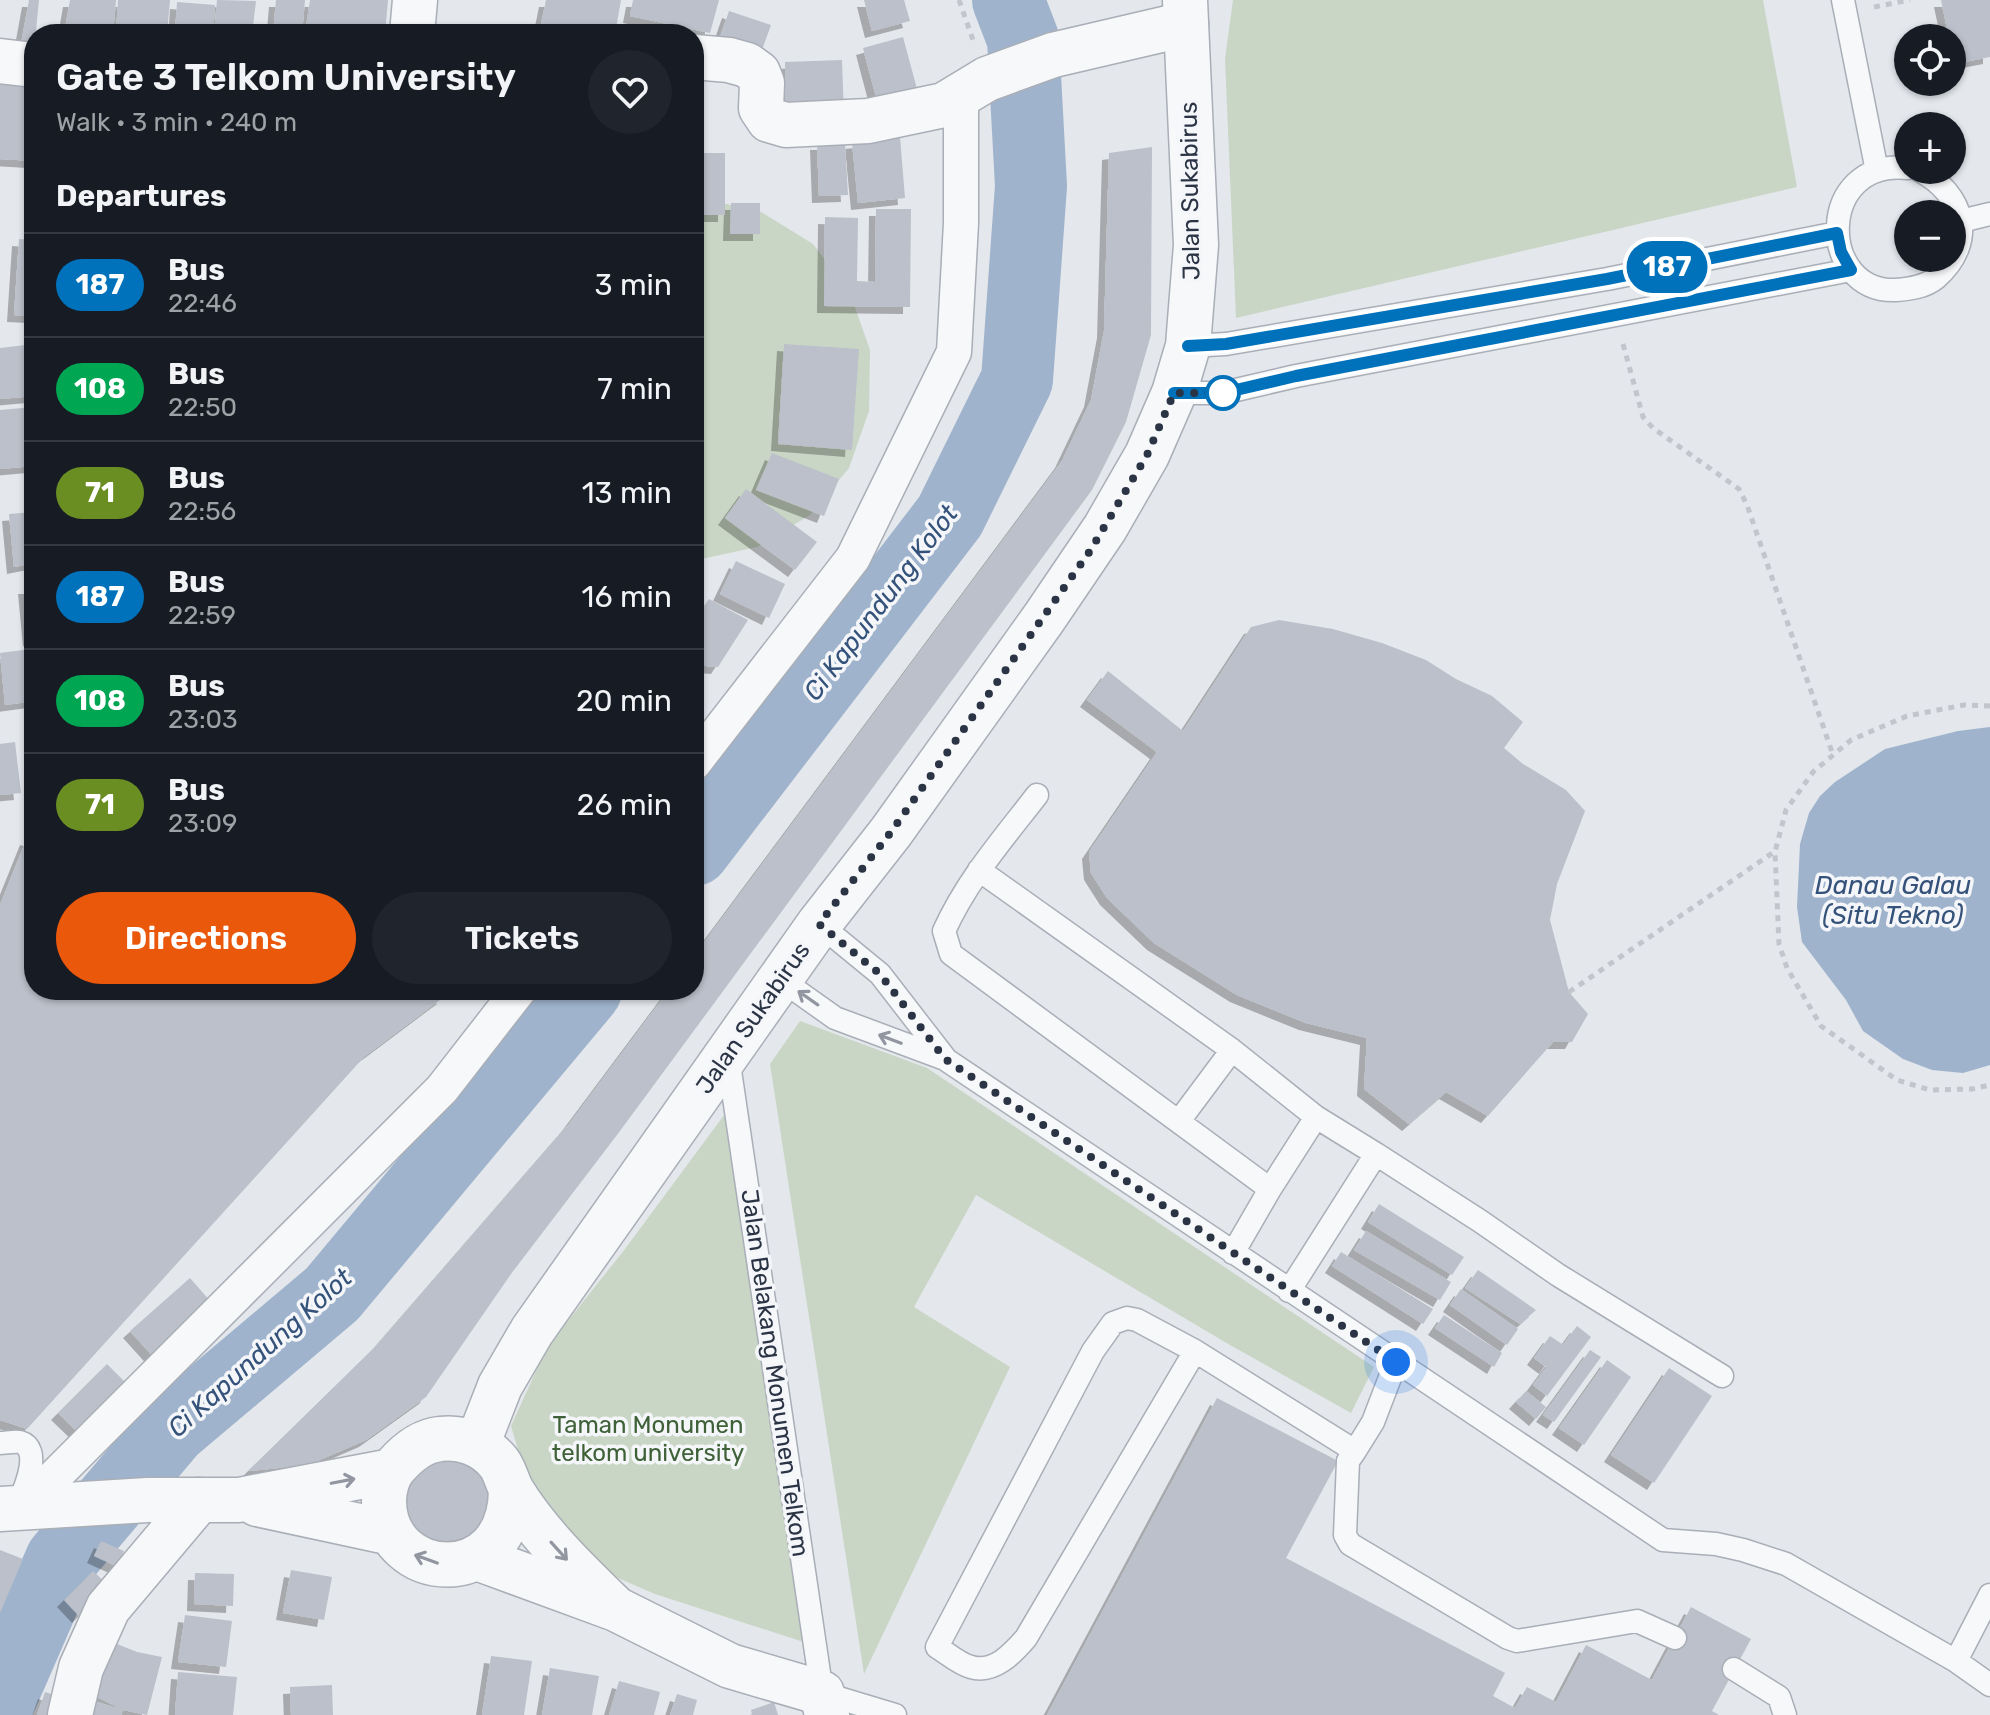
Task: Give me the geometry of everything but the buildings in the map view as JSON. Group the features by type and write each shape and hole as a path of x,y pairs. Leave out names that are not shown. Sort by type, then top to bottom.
{"street":[{"path":"413,24 415,0"},
{"path":"704,58 747,65 758,73 762,83 761,108 764,116 786,125 868,121 944,105 974,87 1053,55 1186,12"},
{"name":"Jalan Sukabirus","path":"457,1442 485,1381 532,1331 819,924 891,832 1105,528 1147,455 1174,393 1188,346 1196,245 1186,12"},
{"path":"0,61 24,64"},
{"path":"704,750 853,558 954,352 961,223 974,87"},
{"path":"23,1508 442,1089 511,1000"},
{"path":"511,1490 511,1510 505,1529 493,1546 477,1558 454,1565 429,1563 407,1551 392,1533 384,1513 384,1492 391,1471 410,1450 457,1442 499,1463 511,1490 542,1532 616,1609"},
{"path":"23,1508 148,1500 219,1500 391,1471"},
{"path":"219,1500 392,1533"},
{"path":"70,1715 81,1668 108,1608 219,1500"},
{"path":"477,1558 616,1609 730,1666 825,1704"}],"lane":[{"path":"1843,0 1877,171"},
{"path":"1894,167 1877,171 1860,181 1846,195 1838,213 1837,233 1841,252 1851,270 1869,283 1890,290 1912,289 1933,281 1943,272"},
{"path":"1941,184 1953,200"},
{"path":"1966,220 1990,214"},
{"path":"1188,346 1226,344 1607,279 1837,233"},
{"path":"1174,393 1223,393 1311,373 1851,270"},
{"path":"1037,795 955,906 944,931 951,954 1270,1189"},
{"path":"979,870 1232,1050 1316,1117 1480,1221 1558,1275 1722,1376"},
{"path":"819,924 880,974 945,1059"},
{"path":"780,979 835,1018 945,1059 1663,1540 1716,1544 1786,1564 1956,1661 1990,1685"},
{"path":"1179,1121 1232,1050"},
{"name":"Jalan Belakang Monumen Telkom","path":"727,1053 825,1704"},
{"path":"1233,1253 1316,1117"},
{"path":"1289,1291 1376,1154"},
{"path":"1195,1351 1026,1638 1010,1657 989,1667 972,1668 937,1647 1093,1351 1113,1323 1127,1318 1137,1320 1195,1351 1355,1451"},
{"path":"1396,1362 1373,1422 1348,1461 1345,1535 1350,1544 1517,1641 1637,1621 1675,1638"},
{"path":"0,1443 20,1442 27,1447 31,1457 23,1508"},
{"path":"1956,1661 1990,1595"},
{"path":"1734,1669 1779,1697 1785,1715"},
{"path":"825,1704 895,1715"}],"path":[{"path":"1869,8 1910,0"},
{"path":"1615,316 1643,417 1653,428 1739,489 1833,755"},
{"path":"1990,706 1964,705 1907,716 1851,740 1813,772 1786,810 1775,852 1779,944 1787,968 1821,1026 1897,1080 1930,1090 1972,1089 1990,1085"},
{"path":"1569,992 1775,852"}],"green space":[{"path":"1233,0 1763,0 1797,187 1236,318 1225,59"},
{"path":"704,199 761,212 813,244 850,293 870,350 869,411 849,468 810,515 757,547 704,558"},
{"path":"800,1021 927,1068 1374,1367 1351,1413 976,1195 914,1307 1010,1367 864,1674 770,1064"},
{"name":"Taman Monumen telkom university","path":"730,1107 810,1644 655,1594 611,1575 551,1529 511,1426 547,1347 625,1249"}],"water":[{"name":"Danau Galau (Situ Tekno)","path":"1990,727 1990,1065 1963,1073 1932,1070 1903,1059 1863,1031 1846,1000 1802,942 1797,907 1800,844 1809,813 1820,796 1835,782 1885,749 1958,731"}],"waterway":[{"name":"Ci Kapundung Kolot","path":"704,837 950,516 1017,380 1031,186 1023,39 1008,0"},
{"name":"Ci Kapundung Kolot","path":"0,1700 61,1560 172,1429 332,1294 578,1000"}],"bus line":[{"name":"187","path":"1174,393 1223,393 1296,376 1851,270 1841,252 1837,233 1607,279 1226,344 1188,346"}],"route":[{"path":"1223,393 1174,393 1147,455 1090,551 891,832 819,924 880,974 945,1059 1396,1362"}]}
